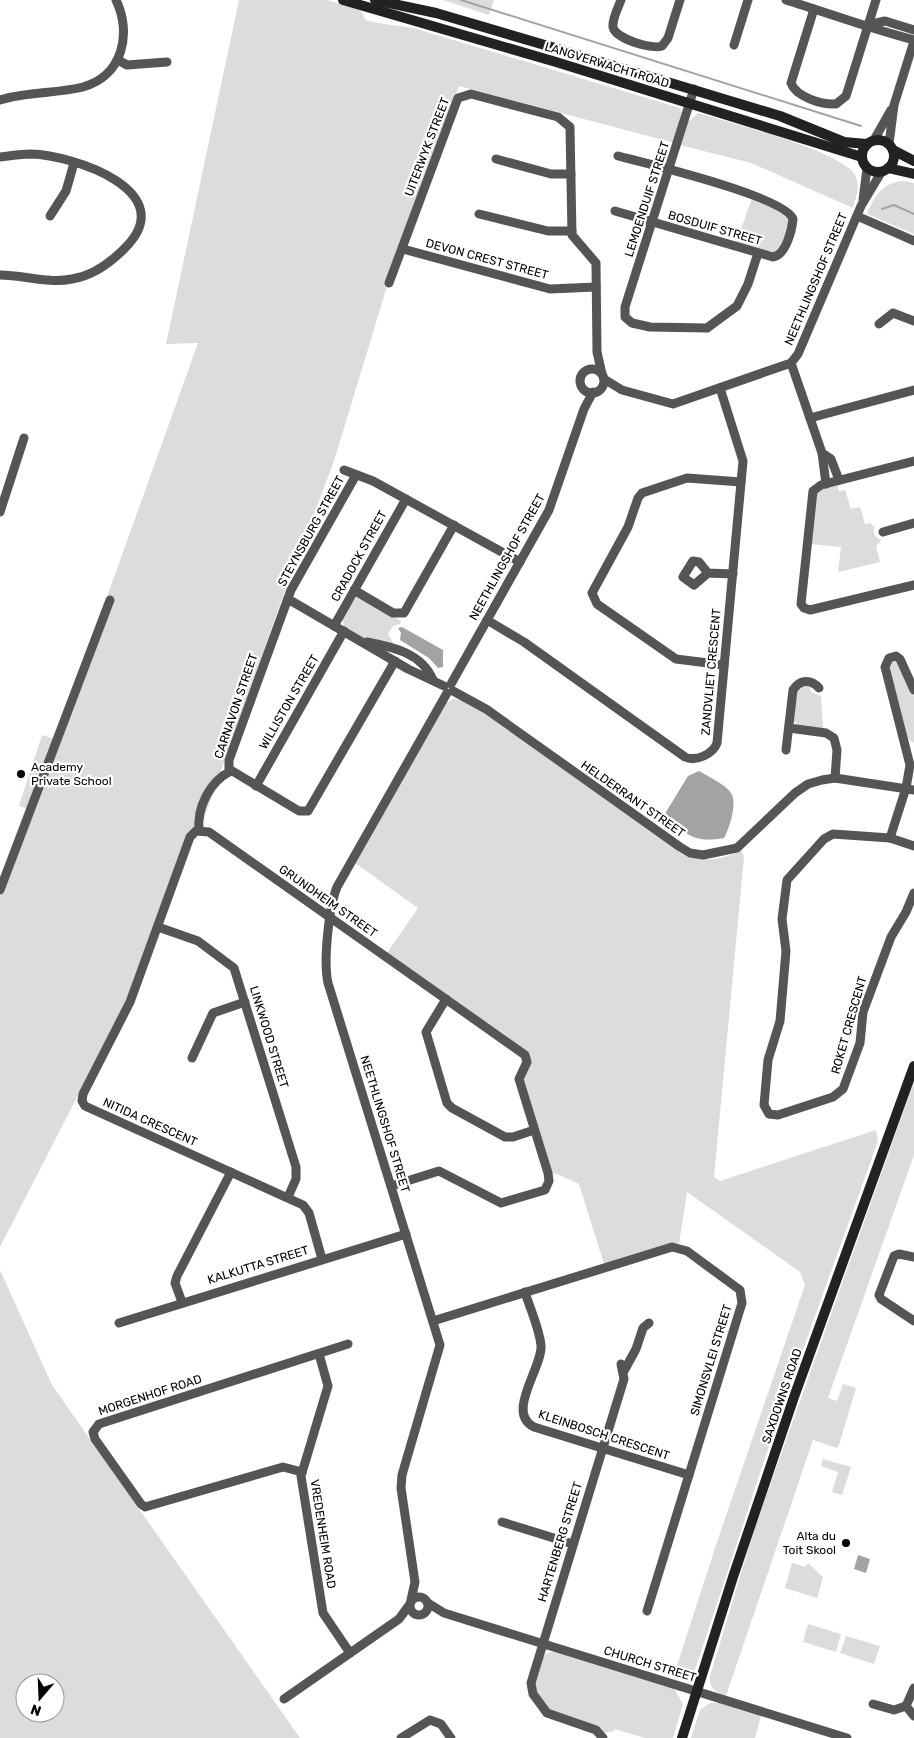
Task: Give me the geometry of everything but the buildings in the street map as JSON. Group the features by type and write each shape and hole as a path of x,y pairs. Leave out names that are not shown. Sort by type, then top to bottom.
{"street":[{"path":"0,100 32,93 84,87 101,78 118,60 124,43 121,11 116,0"},
{"name":"LANGVERWACHT ROAD","path":"342,0 380,3 436,13 780,116 844,142 871,142"},
{"path":"411,0 436,13"},
{"path":"621,0 613,24 614,30 620,37 655,48 662,46 668,38 680,0"},
{"path":"734,45 748,0"},
{"path":"786,0 868,25 885,21 913,36 894,105 891,147 894,158 885,170"},
{"path":"814,9 791,83 799,94 827,103 840,102 846,96 876,0"},
{"name":"LANGVERWACHT ROAD","path":"380,3 453,31 862,157"},
{"path":"118,60 127,65 167,62"},
{"name":"LEMOENDUIF STREET","path":"694,89 624,307 625,317 632,323 650,328 707,328 737,306 748,284 758,253"},
{"name":"UITERWYK STREET","path":"389,283 456,102 462,96 471,94 564,120 570,127 572,231"},
{"path":"894,105 871,142 863,150 862,157 867,168 874,171 885,170 914,174"},
{"path":"871,142 891,147 914,161"},
{"path":"0,157 30,154 74,163 106,173 119,181 131,193 138,202 141,215 136,235 128,245 107,264 78,278 53,280 0,275"},
{"path":"618,156 669,170"},
{"path":"496,159 551,174 571,174"},
{"path":"50,216 66,191 74,163"},
{"name":"NEETHLINGSHOF STREET","path":"862,206 867,168"},
{"name":"BOSDUIF STREET","path":"615,211 773,257 781,254 791,227 792,216 786,210 742,190 669,170"},
{"name":"NEETHLINGSHOF STREET","path":"603,377 622,390 669,404 791,363 798,354 857,216 885,170"},
{"path":"479,214 548,231 572,231 574,240 596,264 597,352 603,377 596,391 582,387 581,378 597,352"},
{"path":"857,216 914,241"},
{"name":"DEVON CREST STREET","path":"402,250 550,289 596,287"},
{"path":"879,324 893,313 914,321"},
{"path":"791,363 822,453 826,484"},
{"path":"586,370 592,369 603,377"},
{"name":"NEETHLINGSHOF STREET","path":"582,387 584,409"},
{"name":"ZANDVLIET CRESCENT","path":"487,620 524,642 691,759 710,752 716,746 743,456 720,388"},
{"name":"NEETHLINGSHOF STREET","path":"415,1582 401,1483 440,1352 439,1341 326,973 332,904 337,887 552,505 584,409 596,391 622,390"},
{"path":"810,418 914,390"},
{"path":"0,512 24,438"},
{"path":"822,453 831,458 840,480"},
{"path":"914,460 815,488 811,498 801,602 804,608 810,610 914,586"},
{"path":"344,470 373,481 520,562"},
{"name":"STEYNSBURG STREET","path":"288,599 356,475"},
{"path":"724,665 676,659 598,604 592,593 628,527 638,498 642,493 687,478 742,482"},
{"name":"CRADOCK STREET","path":"334,626 406,499"},
{"path":"883,532 914,523"},
{"path":"354,590 393,613 404,613 454,525"},
{"path":"708,573 733,574"},
{"path":"288,599 361,641 396,648 424,665 433,680"},
{"name":"CARNAVON STREET","path":"288,599 229,760 228,767 231,771 256,786 299,811 310,810 394,661"},
{"path":"0,890 110,600"},
{"name":"WILLISTON STREET","path":"256,786 344,632"},
{"name":"HELDERRANT STREET","path":"361,641 394,661 449,688 486,709 680,848 696,854 710,854 737,848 801,788 815,782 835,778 910,789"},
{"path":"890,838 910,789 910,746 886,667 889,658 896,656 900,659 914,690"},
{"path":"419,674 424,665"},
{"path":"786,750 792,693 795,686 807,681 814,683 819,688"},
{"path":"788,728 826,733 834,738 837,750 835,778"},
{"path":"158,927 190,837 199,830 198,820 212,785 231,771"},
{"name":"GRUNDHEIM STREET","path":"199,830 209,832 524,1054 527,1060 519,1079 534,1130"},
{"name":"ROKET CRESCENT","path":"914,846 890,838 840,833 830,835 787,880 782,918 786,951 780,1021 768,1060 764,1105 769,1114 778,1116 833,1097 843,1089 860,1043 863,1012 890,936 906,912 914,893"},
{"name":"LINKWOOD STREET","path":"158,927 198,941 232,964 296,1167 296,1179 288,1197"},
{"name":"NITIDA CRESCENT","path":"158,927 130,1002 83,1094 82,1101 85,1106 288,1197 307,1210 322,1259"},
{"path":"391,1186 439,1171 501,1203 540,1192 546,1188 549,1178 534,1130 513,1137 505,1136 452,1108 447,1103 426,1035 428,1026 446,999"},
{"path":"192,1058 213,1013 245,1002"},
{"name":"SAXDOWNS ROAD","path":"682,1738 733,1577 794,1397 914,1066"},
{"path":"182,1302 175,1283 177,1276 231,1172"},
{"name":"KALKUTTA STREET","path":"119,1323 406,1234"},
{"name":"SIMONSVLEI STREET","path":"433,1321 676,1247 687,1251 738,1288 742,1294 742,1303 647,1611"},
{"path":"914,1257 899,1254 894,1256 879,1295 881,1299 914,1321"},
{"name":"KLEINBOSCH CRESCENT","path":"525,1292 541,1347 523,1406 524,1419 534,1427 689,1475"},
{"name":"HARTENBERG STREET","path":"603,1738 596,1730 551,1716 532,1694 531,1680 624,1379 622,1368 636,1349 643,1328 649,1323"},
{"name":"MORGENHOF ROAD","path":"302,1472 283,1467 146,1507 141,1504 95,1439 93,1432 99,1424 348,1344"},
{"name":"VREDENHEIM ROAD","path":"319,1354 328,1386 302,1472 323,1613 350,1653"},
{"path":"502,1522 573,1544"},
{"path":"415,1582 426,1601"},
{"path":"415,1582 410,1609 421,1614 426,1601"},
{"path":"284,1699 399,1619 410,1602 418,1596 426,1601"},
{"name":"CHURCH STREET","path":"426,1601 444,1614"},
{"name":"CHURCH STREET","path":"399,1619 421,1614 444,1614 848,1738"},
{"path":"873,1704 894,1710 906,1706 914,1688"},
{"path":"906,1706 914,1716"},
{"path":"401,1738 430,1720 441,1724 451,1738"}],"shaded area":[{"path":"239,0 327,0 360,10 366,20 417,29 680,108 681,113 675,143 459,86 388,283 334,461 278,610 201,827 197,827 127,1000 0,1247 0,885 29,809 19,806 42,735 56,739 198,343 166,344"},
{"path":"443,0 494,0 489,15"},
{"path":"698,113 807,147 845,166 855,175 858,183 853,208 751,163 680,145 688,122"},
{"path":"904,181 914,183 914,234 867,214 880,191 890,184"},
{"path":"752,198 786,213 790,221 781,250 777,253 736,243"},
{"path":"837,484 839,491 845,490 851,509 860,507 865,524 870,523 874,527 874,534 881,541 876,546 880,562 838,572 841,547 810,544 814,499 819,490"},
{"path":"357,596 401,621 400,624 393,626 388,634 394,645 363,638 344,627 342,617"},
{"path":"402,627 443,650 443,667 438,668 429,658 400,640 401,633 398,628"},
{"path":"894,661 898,663 914,697 914,743 907,738 889,667 889,663"},
{"path":"800,685 810,686 811,692 821,696 823,728 799,726 793,721 795,692"},
{"path":"453,699 462,700 481,711 683,855 698,859 712,859 742,851 744,857 714,1177 720,1181 876,1130 878,1141 777,1422 695,1670 686,1678 673,1678 717,1542 805,1285 800,1272 687,1192 679,1244 673,1243 604,1264 579,1184 555,1173 552,1174 523,1080 530,1063 387,953 418,908 355,863 445,704"},
{"path":"699,771 725,787 733,797 732,816 724,838 699,839 667,820 666,812 688,776"},
{"path":"914,1082 914,1155 828,1398 837,1401 843,1384 856,1388 839,1445 837,1448 813,1440 726,1696 714,1689 710,1676 755,1527"},
{"path":"0,1270 52,1385 300,1738 0,1738"},
{"path":"823,1459 851,1467 842,1495 832,1492 838,1472 821,1466"},
{"path":"858,1555 870,1559 866,1573 854,1569"},
{"path":"792,1563 805,1567 809,1564 823,1577 817,1598 785,1588"},
{"path":"808,1624 841,1634 836,1652 803,1642"},
{"path":"846,1636 880,1646 874,1664 840,1653"},
{"path":"554,1652 674,1689 683,1704 673,1738 645,1738 615,1729 605,1733 601,1729 571,1720 551,1710 543,1704 538,1696 535,1684 542,1658 548,1653"},
{"path":"710,1703 720,1703 761,1716 755,1738 691,1738 700,1710"}],"waterway":[{"path":"461,0 861,126"},
{"path":"882,209 894,205 914,214"}],"place":[{"name":"Academy Private School","path":"21,774"},
{"name":"Alta du Toit Skool","path":"846,1543"}]}
